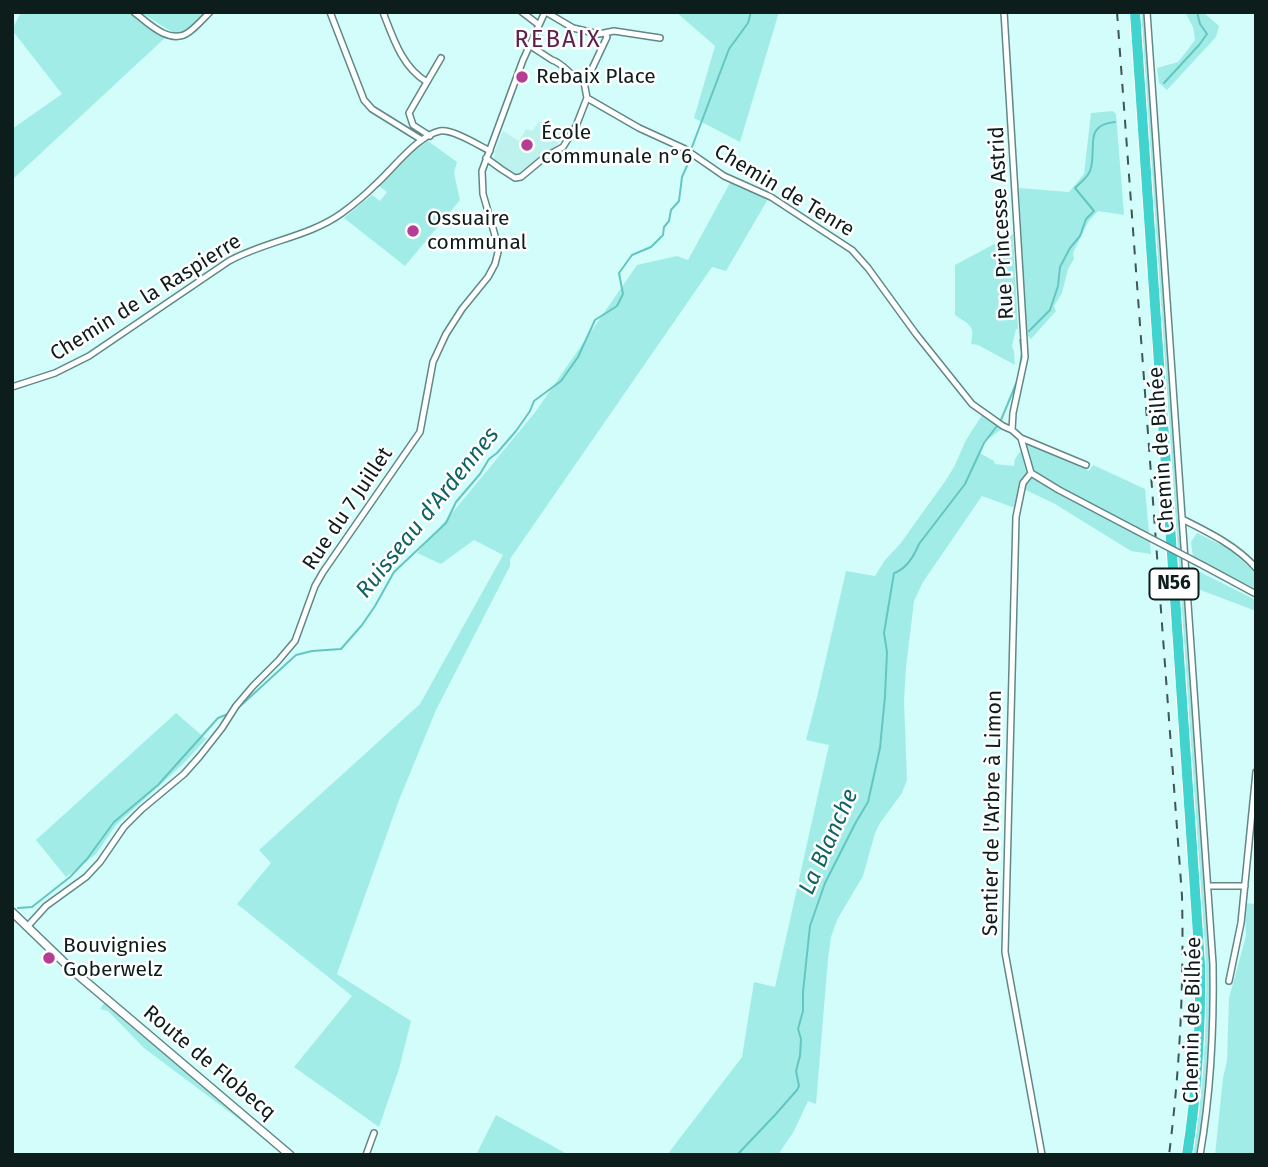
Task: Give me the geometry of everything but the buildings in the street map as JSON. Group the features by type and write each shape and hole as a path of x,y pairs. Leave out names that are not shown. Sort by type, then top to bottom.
{"highway":[{"name":"N56","path":"1135,12 1200,964 1196,1089 1187,1155"}],"street":[{"path":"134,12 165,35 177,37 190,32 210,12"},
{"path":"330,12 364,100 372,109 422,140"},
{"path":"383,12 400,54 416,75 427,82"},
{"path":"522,12 539,25"},
{"path":"546,12 573,28 599,34 614,32 660,38"},
{"name":"Rue du 7 Juillet","path":"27,927 46,906 86,877 124,827 184,774 222,729 236,706 295,641 315,586 323,572 420,432 433,362 446,334 495,264 498,252 483,194 482,171 529,45 546,12"},
{"name":"Rue Princesse Astrid","path":"1004,12 1025,357 1012,430"},
{"name":"Chemin de Bilhée","path":"1147,12 1213,964 1209,1090 1200,1155"},
{"path":"486,158 515,178 522,177 545,157 563,147 576,126 587,98 584,82 604,45 607,37 605,33"},
{"path":"529,45 584,82"},
{"path":"441,58 409,113 413,125 430,136 445,131 489,151"},
{"name":"Chemin de Tenre","path":"587,98 639,128 685,149 724,176 771,197 852,250 972,404 1021,438 1086,465"},
{"name":"Chemin de la Raspierre","path":"12,387 55,373 89,356 242,253 307,232 341,214 374,187 422,140 430,136"},
{"path":"1021,438 1031,473 1256,594"},
{"name":"Sentier de l'Arbre à Limon","path":"1031,473 1023,484 1016,517 1005,952 1042,1155"},
{"path":"1182,519 1234,548 1256,568"},
{"name":"Chemin de Bilhée","path":"1229,981 1241,923 1256,772"},
{"path":"1208,886 1245,887"},
{"name":"Route de Flobecq","path":"12,912 71,969 290,1155"},
{"path":"366,1155 374,1133"}],"shaded area":[{"path":"21,12 130,12 166,37 12,180 12,129 62,94 12,30"},
{"path":"140,12 207,12 189,31 177,35"},
{"path":"676,12 779,12 740,142 694,118 715,46"},
{"path":"1141,12 1145,12 1210,950 1210,1044 1198,1155 1193,1155 1204,1054 1205,952"},
{"path":"1185,12 1203,12 1219,26 1216,37 1167,90 1159,83 1157,68 1178,62 1195,40 1193,27"},
{"path":"1113,111 1116,114 1124,215 1098,211 1088,222 1073,253 1074,259 1068,269 1062,293 1054,306 1056,311 1031,339 1026,329 1019,188 1069,192 1084,174 1091,113"},
{"name":"École communale n°6","path":"540,121 565,134 553,149 519,175 494,160 503,131 519,141 526,129 532,131"},
{"path":"428,141 457,162 454,173 460,200 405,266 344,218 372,195 380,201 387,192 379,186"},
{"path":"731,181 768,199 726,271 712,267 510,559 510,566 436,710 399,800 337,974 411,1021 399,1069 379,1127 294,1067 352,996 237,904 271,863 259,850 420,704 503,555 474,540 441,564 417,553 536,411 637,265 677,256 688,260"},
{"path":"1013,234 1018,329 1012,346 1015,365 978,345 971,344 972,329 955,315 955,265"},
{"path":"982,415 1002,429 985,441 980,453 995,464 1014,466 1015,459 1026,443 1089,471 1093,465 1145,489 1151,554 1131,551 1055,504 1024,489 1015,508 982,496 923,582 914,601 904,701 907,780 902,793 875,833 863,876 837,920 831,937 816,1104 808,1101 794,1131 778,1155 667,1155 742,1057 754,982 775,987 829,745 806,740 846,571 875,576 946,480"},
{"path":"1197,533 1229,549 1256,573 1256,589 1193,557 1191,542"},
{"path":"1194,569 1256,600 1256,611 1195,588"},
{"path":"176,713 206,739 183,764 116,825 96,854 66,877 36,840"},
{"path":"1245,903 1256,904 1256,1155 1215,1155 1227,1061 1229,998 1246,936"},
{"path":"105,1002 286,1155 144,1048 108,1011 100,1009"},
{"path":"496,1115 569,1155 476,1155"}],"waterway":[{"name":"Ruisseau d'Ardennes","path":"692,147 729,49 748,23 751,12"},
{"name":"La Blanche","path":"1164,83 1207,34 1200,24 1197,12"},
{"name":"La Blanche","path":"1029,331 1050,310 1058,286 1060,267 1080,236 1086,219 1094,211 1075,188 1090,171 1093,139 1098,128 1115,122"},
{"name":"Ruisseau d'Ardennes","path":"237,709 296,655 341,649 362,625 394,572 446,523 456,502 489,459 516,431 534,401 561,381 578,357 595,320 617,306 623,294 619,273 632,255 651,247 663,235 671,210 679,201 682,177 690,159"},
{"path":"1020,340 1020,367"},
{"path":"1001,420 1018,379"},
{"name":"La Blanche","path":"737,1155 799,1086 796,1071 801,1039 798,1029 803,1011 810,926 825,883 868,802 880,748 887,652 884,633 894,573 910,562 919,544 965,484 984,443 997,426"},
{"name":"Ruisseau d'Ardennes","path":"18,908 32,907 70,877 114,822 158,785 218,718 228,714"}],"railway":[{"path":"1117,12 1182,896 1180,1026 1169,1155"}],"place":[{"name":"Rebaix Place","path":"522,77"},
{"name":"École communale n°6","path":"527,145"},
{"name":"Ossuaire communal","path":"413,231"},
{"name":"Bouvignies Goberwelz","path":"49,958"}],"district":[{"name":"REBAIX","path":"558,40"}]}
